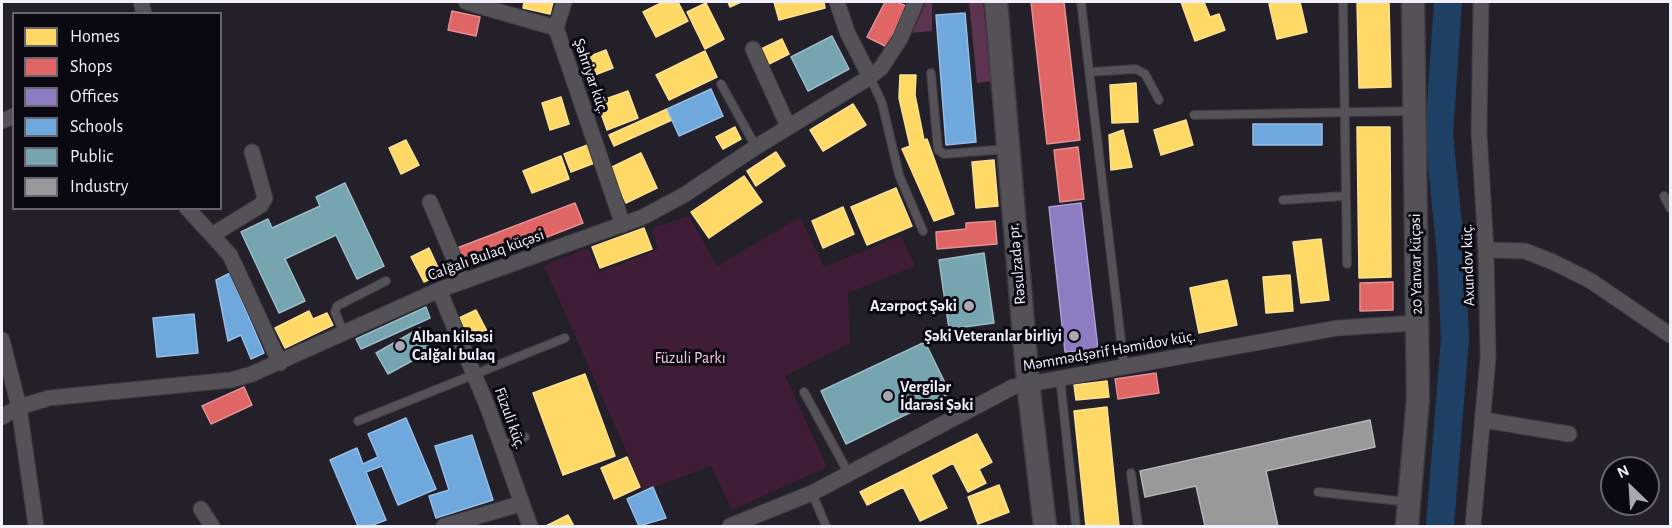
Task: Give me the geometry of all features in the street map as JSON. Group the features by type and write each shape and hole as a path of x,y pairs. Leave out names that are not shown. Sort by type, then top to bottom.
{"main road":[{"name":"Rəsulzadə pr.","path":"996,2 1028,383 1045,526"},
{"name":"20 Yanvar küçəsi","path":"1407,526 1418,407 1413,2"}],"street":[{"name":"Şəhriyar küç.","path":"466,2 487,5 556,28 623,225"},
{"path":"556,28 564,2"},
{"path":"837,2 848,34 870,77"},
{"name":"Calğalı Bulaq küçəsi","path":"2,417 19,407 49,398 231,380 280,363 463,280 623,225 684,195 788,126 870,77 881,68 900,39 916,2"},
{"name":"Axundov küç.","path":"1473,526 1484,420 1488,320 1479,132 1481,2"},
{"path":"753,49 788,126"},
{"path":"212,236 261,205 265,198 252,152"},
{"path":"430,202 463,280"},
{"path":"190,210 212,236 225,247 237,266 280,363"},
{"path":"1486,250 1525,251 1553,262 1591,281 1671,335"},
{"name":"Füzuli küç.","path":"439,290 501,445 520,504 530,526"},
{"name":"Məmmədşərif Həmidov küç.","path":"730,526 812,493 999,393 1028,383 1337,328 1417,323"},
{"path":"2,340 19,407 36,526"},
{"path":"1484,420 1569,434"},
{"path":"444,526 520,504"},
{"path":"201,509 212,526"}],"lane":[{"path":"1081,2 1124,366"},
{"path":"1343,2 1344,196 1347,264"},
{"path":"1090,72 1137,69 1145,74 1160,100"},
{"path":"931,73 935,141 938,150 944,154 1007,149"},
{"path":"870,77 882,103 899,175 923,231"},
{"path":"722,84 756,147"},
{"path":"1194,115 1414,111"},
{"path":"1283,200 1344,196"},
{"path":"1664,196 1671,208"},
{"path":"344,333 335,312 337,306 386,281"},
{"path":"358,421 565,338"},
{"path":"1060,377 1076,526"},
{"path":"804,392 849,474"},
{"path":"501,445 525,437"},
{"path":"1131,473 1138,526"},
{"path":"1318,492 1410,502"},
{"path":"812,493 826,526"}],"green space":[{"name":"Füzuli Parkı","path":"689,216 717,266 800,217 824,267 901,236 915,266 848,293 850,343 785,376 827,467 732,510 711,466 644,491 544,266 588,248 598,273 658,249 652,228"}],"shaded area":[{"path":"926,2 932,2 932,31 912,33"},
{"path":"969,2 983,2 992,81 977,83"}],"building: Homes":[{"path":"524,2 553,2 550,14 523,8"},
{"path":"663,2 678,2 688,21 656,37 643,12"},
{"path":"728,2 741,2 730,7"},
{"path":"774,2 824,2 825,8 779,20"},
{"path":"1181,2 1204,2 1210,17 1219,14 1225,30 1195,41"},
{"path":"1300,2 1307,32 1277,39 1269,4"},
{"path":"1357,2 1389,2 1391,87 1359,88"},
{"path":"706,3 724,39 705,49 687,12"},
{"path":"782,39 789,54 765,66 757,51"},
{"path":"606,50 613,68 587,78 580,60"},
{"path":"705,51 717,77 669,100 656,75"},
{"path":"900,75 916,75 915,95 924,140 927,139 954,214 934,221 902,149 910,146 899,98"},
{"path":"1136,83 1138,122 1112,123 1110,85"},
{"path":"628,91 638,118 607,130 597,102"},
{"path":"561,97 569,124 550,130 542,103"},
{"path":"853,104 866,125 823,151 810,130"},
{"path":"667,109 672,120 614,146 609,135"},
{"path":"1186,120 1193,145 1161,155 1154,130"},
{"path":"735,127 741,139 723,149 716,137"},
{"path":"1357,127 1390,127 1391,277 1359,278"},
{"path":"1123,130 1132,167 1111,170 1109,135"},
{"path":"406,140 419,165 401,174 389,148"},
{"path":"590,144 597,162 571,172 564,154"},
{"path":"776,152 785,166 756,186 747,171"},
{"path":"641,153 657,188 626,203 610,168"},
{"path":"561,156 569,179 532,193 523,171"},
{"path":"994,160 998,206 976,208 972,162"},
{"path":"744,176 762,202 709,238 691,212"},
{"path":"896,188 912,226 867,245 851,207"},
{"path":"843,207 854,234 823,248 812,221"},
{"path":"644,228 652,249 600,268 592,247"},
{"path":"1321,239 1329,300 1301,303 1293,242"},
{"path":"429,248 441,274 424,282 411,257"},
{"path":"1290,275 1293,311 1266,313 1263,277"},
{"path":"1227,280 1237,325 1199,333 1190,288"},
{"path":"476,310 489,335 471,343 459,318"},
{"path":"309,311 313,319 327,313 333,325 285,348 275,328"},
{"path":"585,374 615,456 563,475 533,393"},
{"path":"1107,381 1109,397 1076,400 1074,385"},
{"path":"1107,407 1119,526 1086,526 1074,411"},
{"path":"977,434 992,462 979,469 986,483 968,492 953,463 931,475 947,508 920,521 903,487 867,505 860,492"},
{"path":"627,457 640,487 614,499 601,468"},
{"path":"999,485 1009,512 978,524 968,497"},
{"path":"568,515 574,526 546,526"}],"building: Shops":[{"path":"885,2 897,2 906,6 887,47 867,37"},
{"path":"1031,2 1064,2 1080,140 1047,144"},
{"path":"452,11 480,17 476,36 448,30"},
{"path":"1078,147 1084,199 1060,202 1054,150"},
{"path":"575,203 583,223 465,269 457,248"},
{"path":"995,221 997,244 937,249 936,232 966,229 966,223"},
{"path":"1393,282 1393,310 1360,311 1360,283"},
{"path":"1156,373 1159,393 1118,399 1115,379"},
{"path":"244,387 252,405 211,424 202,406"}],"building: Offices":[{"path":"1081,203 1098,349 1065,352 1049,207"}],"building: Schools":[{"path":"965,13 976,142 946,145 936,15"},
{"path":"711,89 723,116 679,136 667,109"},
{"path":"1253,124 1322,124 1322,145 1253,145"},
{"path":"230,273 264,353 251,359 241,335 228,341 216,280"},
{"path":"194,314 198,353 157,357 153,318"},
{"path":"406,418 436,489 398,505 382,466 366,472 386,520 370,526 358,526 330,460 357,448 363,464 378,457 368,434"},
{"path":"472,435 493,500 436,518 429,496 449,490 435,446"},
{"path":"653,487 666,518 639,526 627,499"}],"building: Public":[{"path":"832,36 849,69 808,91 791,57"},
{"path":"345,183 384,266 357,279 336,235 285,259 305,301 279,313 241,232 268,219 272,228 320,206 316,197"},
{"name":"Azərpoçt Şəki","path":"984,253 994,323 949,329 939,260"},
{"path":"426,307 430,318 361,349 356,339"},
{"path":"420,328 432,350 388,374 376,353"},
{"path":"925,342 950,393 846,444 821,391"}],"building: Industry":[{"path":"1370,420 1375,447 1266,471 1278,526 1205,526 1196,486 1145,497 1140,471"}],"waterway":[{"path":"1440,526 1455,338 1451,255 1439,135 1448,2"}],"place":[{"name":"Azərpoçt Şəki","path":"969,306"},
{"name":"Şəki Veteranlar birliyi","path":"1074,336"},
{"name":"Alban kilsəsi Calğalı bulaq","path":"400,346"},
{"name":"Vergilər İdarəsi Şəki","path":"888,396"}]}
